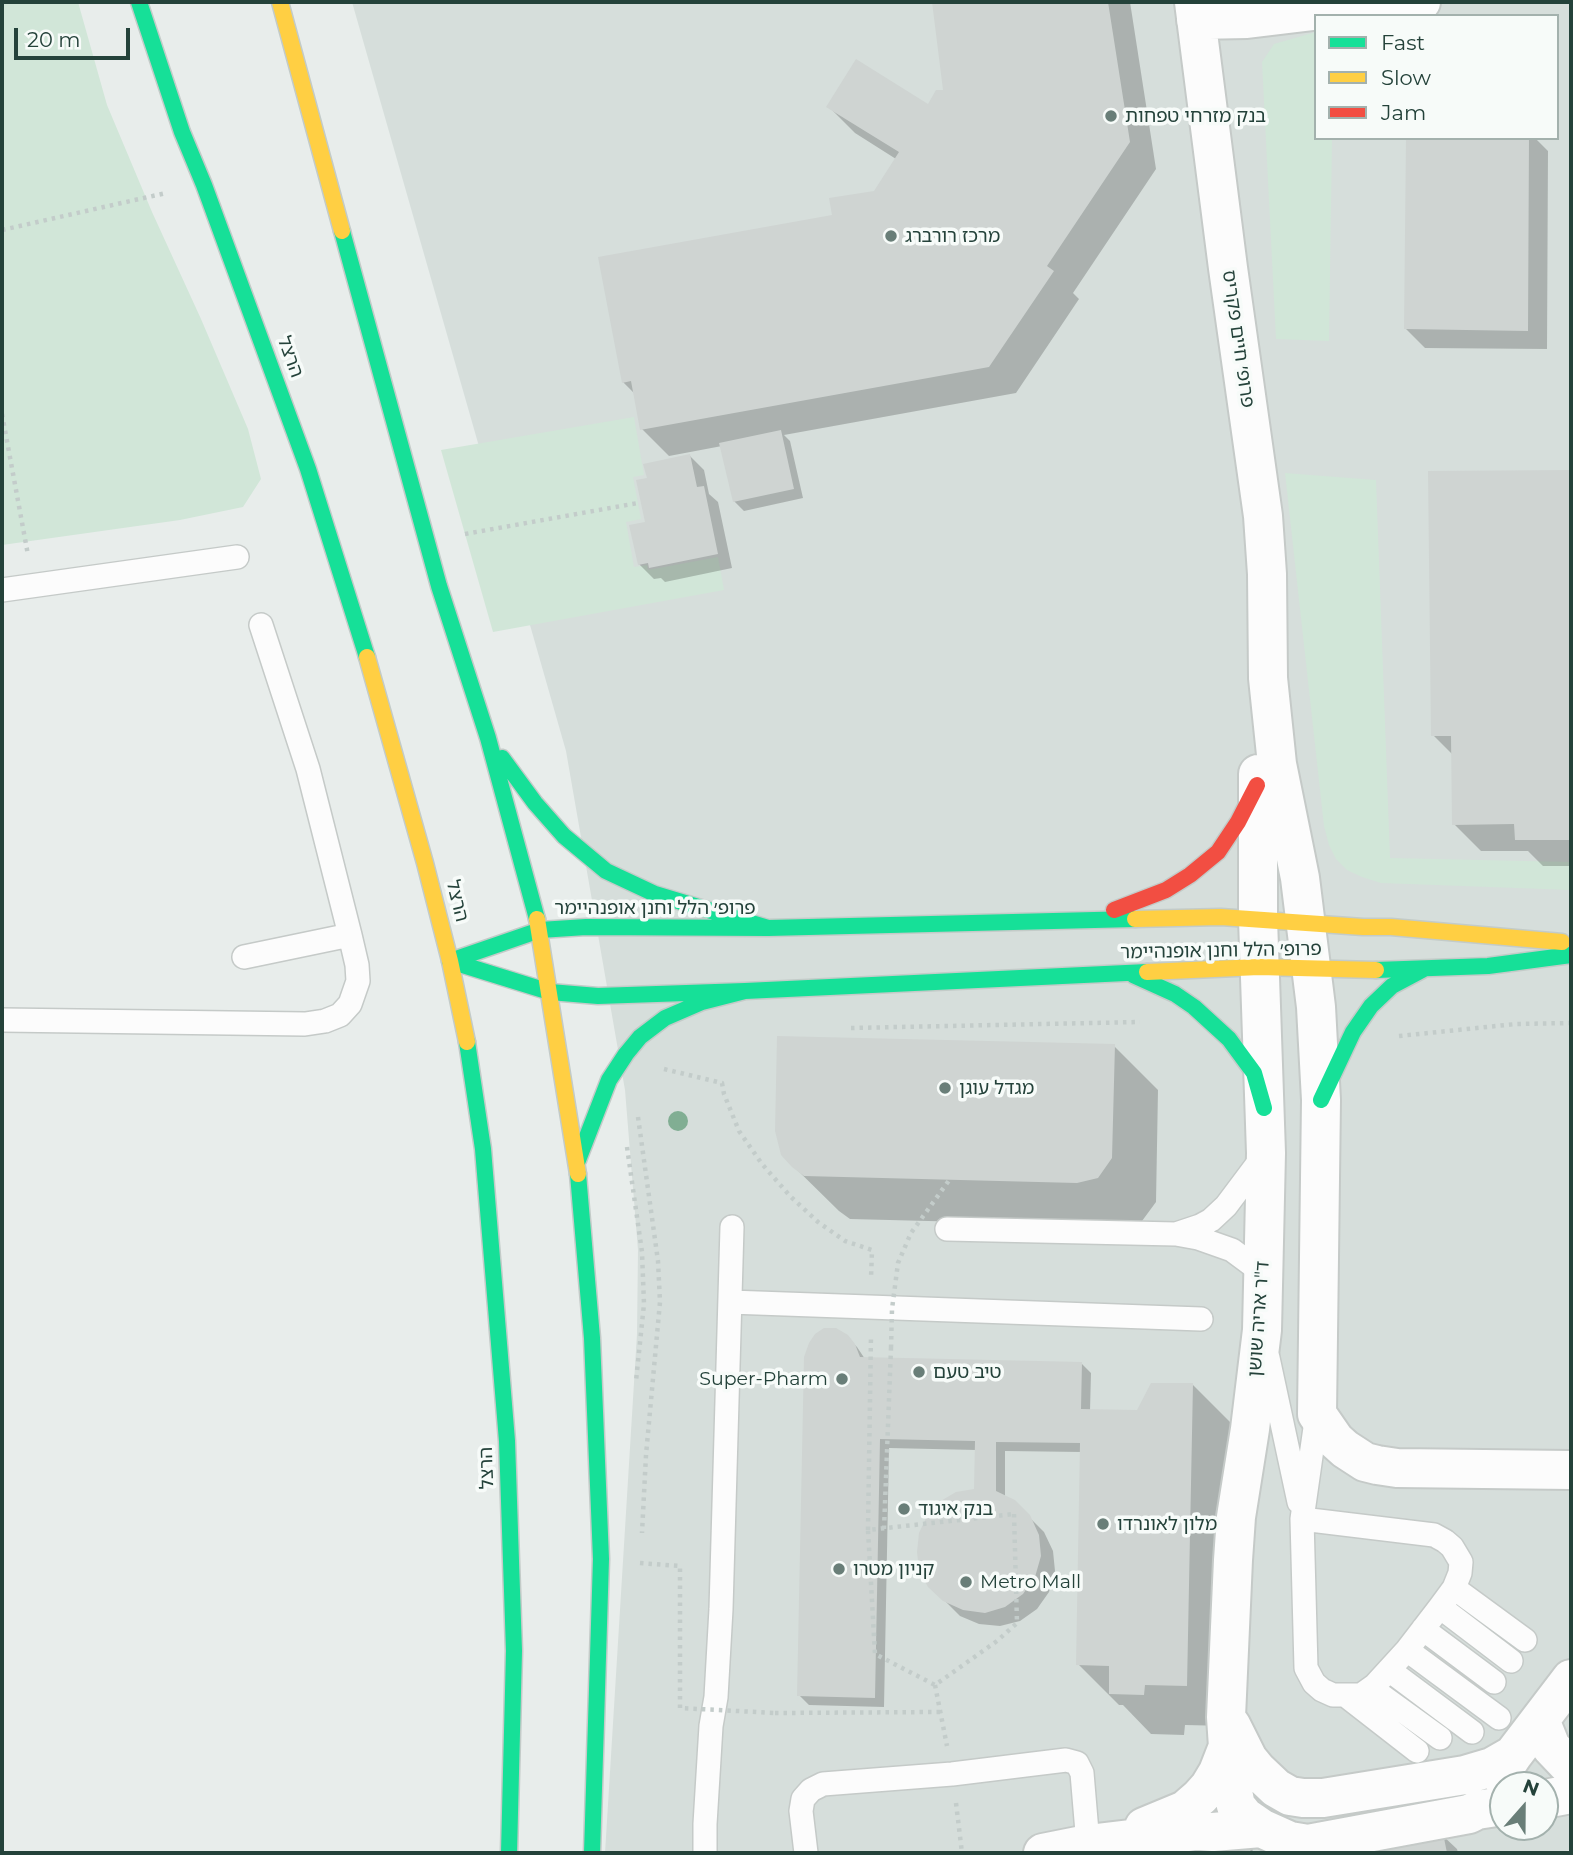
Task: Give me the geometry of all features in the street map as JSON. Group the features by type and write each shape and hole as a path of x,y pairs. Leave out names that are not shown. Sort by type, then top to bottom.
{"main road":[{"name":"הרצל","path":"139,2 182,132 308,469 357,620 425,863 450,961 469,1053 483,1149 507,1441 514,1651 509,1853"},
{"path":"280,2 439,586 488,738 540,930 577,1162 591,1325 601,1559 592,1853"},
{"path":"488,738 535,803 564,836 606,871 655,894 768,928"},
{"path":"1088,920 1166,890 1190,875 1218,852 1238,822 1257,785"},
{"name":"פרופ׳ הלל וחנן אופנהיימר","path":"450,961 540,930 586,927 768,928 1221,917 1441,930 1571,943"},
{"name":"פרופ׳ הלל וחנן אופנהיימר","path":"450,961 550,992 598,996 1259,967 1357,971 1424,969 1488,966 1571,955"},
{"path":"1321,1100 1338,1062 1371,1006 1392,986 1424,969"},
{"path":"1128,972 1175,994 1194,1007 1228,1039 1254,1073 1264,1108"},
{"path":"577,1162 609,1080 640,1037 665,1018 702,1002 745,991"}],"street":[{"path":"1195,11 1247,19 1421,2"},
{"name":"פרופ׳ חיים פקריס","path":"1195,11 1227,268 1263,516 1267,574 1268,678 1277,764 1300,878 1305,922"},
{"name":"פרופ׳ חיים פקריס","path":"1258,919 1257,785 1268,678"},
{"name":"ד\"ר אריה שושן","path":"1258,919 1266,1153 1262,1330 1236,1517 1227,1733 1230,1777 1236,1806 1245,1817 1261,1828"},
{"path":"1305,922 1312,970 1321,1100 1317,1414 1335,1440 1345,1449 1366,1462 1377,1465 1397,1468 1571,1470"},
{"path":"1506,1771 1513,1755 1571,1679"},
{"path":"1542,1717 1543,1727 1552,1747 1571,1768"},
{"path":"1227,1733 1256,1770 1276,1788 1290,1796 1303,1798 1323,1798 1465,1775 1492,1767 1513,1755"},
{"path":"1095,1843 1185,1810 1209,1787 1218,1772 1227,1733"},
{"path":"1043,1853 1095,1843 1197,1831 1261,1828 1290,1841 1319,1843 1489,1808"}],"lane":[{"path":"2,590 237,557"},
{"path":"2,1020 305,1024 340,1015 350,1004 358,973 350,935 308,769 261,625"},
{"path":"244,957 350,935"},
{"path":"1176,1234 1211,1220 1226,1206 1266,1153"},
{"path":"705,1853 711,1726 716,1697 721,1609 732,1227"},
{"path":"947,1229 1176,1234 1198,1238 1232,1250 1263,1273"},
{"path":"730,1302 1200,1319"},
{"path":"1262,1330 1302,1519"},
{"path":"1302,1519 1434,1535 1452,1547 1461,1562 1454,1588 1440,1607 1407,1650 1362,1695 1332,1695 1314,1683 1306,1668 1302,1519 1317,1414"},
{"path":"1454,1588 1525,1640"},
{"path":"1440,1607 1511,1661"},
{"path":"1423,1629 1494,1682"},
{"path":"1407,1650 1499,1718"},
{"path":"1389,1670 1472,1732"},
{"path":"1371,1688 1440,1738"},
{"path":"1345,1695 1417,1751"},
{"path":"806,1853 803,1798 823,1784 952,1774 1066,1760 1077,1763 1082,1773 1095,1843"}],"path":[{"path":"2,230 204,185"},
{"path":"2,414 34,586"},
{"path":"454,536 638,503"},
{"path":"1360,1021 1376,1038 1516,1024 1571,1023"},
{"path":"846,1028 1147,1022"},
{"path":"660,1068 722,1083 739,1131 762,1164 790,1196 818,1222 845,1241 872,1250 868,1530 875,1654 935,1685 997,1641 1017,1623 1014,1514 868,1530"},
{"path":"636,1105 658,1261 660,1303 646,1455 642,1536"},
{"path":"884,1529 892,1309 898,1262 911,1233 950,1179"},
{"path":"640,1575 640,1563 680,1566 680,1708 775,1713 940,1712"}],"shaded area":[{"path":"352,2 1571,2 1571,1850 1555,1853 605,1853 637,1334 638,1250 625,1090 566,751"}],"green space":[{"path":"2,2 78,2 107,105 248,429 261,479 243,507 180,520 2,545"},
{"path":"1314,33 1314,140 1332,140 1329,341 1276,339 1262,62 1274,44"},
{"path":"634,417 644,475 633,477 641,519 626,522 634,567 647,565 648,570 718,557 724,590 493,632 441,450"},
{"path":"1285,473 1376,480 1390,858 1571,862 1571,890 1381,883 1347,870 1336,859 1324,826"}],"building":[{"name":"מרכז רורברג","path":"932,2 1108,2 1130,142 1047,266 1054,271 989,367 640,430 631,381 622,383 598,257 832,215 829,198 874,191 899,152 826,107 856,59 928,104 936,90 943,90"},
{"path":"1406,140 1529,140 1528,331 1404,329"},
{"path":"781,430 794,489 733,502 719,443"},
{"path":"690,454 697,487 704,486 718,554 649,568 648,563 638,565 629,525 645,522 636,480 647,478 643,464"},
{"path":"1571,470 1571,840 1515,840 1514,824 1452,825 1451,736 1431,736 1428,471"},
{"name":"מגדל עוגן","path":"777,1036 1115,1044 1112,1158 1098,1178 1077,1183 804,1176 781,1155 775,1131"},
{"path":"824,1328 836,1328 848,1335 860,1357 1082,1362 1081,1409 1137,1410 1151,1383 1193,1383 1187,1686 1145,1685 1144,1695 1109,1694 1109,1666 1076,1665 1080,1443 996,1442 996,1491 1015,1500 1030,1515 1039,1535 1041,1556 1035,1577 1023,1594 1005,1607 985,1613 963,1610 943,1601 928,1587 919,1570 917,1552 919,1533 927,1516 939,1502 956,1492 974,1489 975,1441 880,1439 875,1698 797,1696 804,1357 815,1334"},
{"path":"1443,1833 1447,1853 1342,1853"},
{"path":"1248,1840 1251,1853 1185,1852"}],"traffic: fast":[{"path":"139,2 182,132 308,469 367,657"},
{"path":"342,231 439,586 488,738 537,919"},
{"path":"502,758 535,803 564,836 606,871 655,894 768,928"},
{"path":"450,961 540,930 586,927 768,928 1135,919"},
{"path":"1376,970 1488,966 1571,955"},
{"path":"450,961 550,992 598,996 1147,972"},
{"path":"1321,1100 1353,1032 1371,1006 1392,986 1424,969"},
{"path":"1133,975 1175,994 1194,1007 1229,1039 1254,1073 1264,1108"},
{"path":"578,1160 609,1080 640,1037 665,1018 702,1002 745,991"},
{"path":"467,1042 483,1149 507,1441 514,1651 509,1853"},
{"path":"578,1174 592,1338 601,1559 592,1853"}],"traffic: slow":[{"path":"280,2 342,231"},
{"path":"367,657 425,863 467,1042"},
{"path":"1135,919 1221,917 1391,927 1562,942"},
{"path":"537,919 578,1174"},
{"path":"1147,972 1259,967 1376,970"}],"traffic: jam":[{"path":"1114,910 1166,890 1218,852 1238,822 1257,785"}],"place":[{"name":"בנק מזרחי טפחות","path":"1111,116"},
{"name":"מרכז רורברג","path":"891,236"},
{"name":"מגדל עוגן","path":"945,1088"},
{"name":"טיב טעם","path":"919,1372"},
{"name":"Super-Pharm","path":"842,1379"},
{"name":"בנק איגוד","path":"904,1509"},
{"name":"מלון לאונרדו","path":"1103,1524"},
{"name":"קניון מטרו","path":"839,1569"},
{"name":"Metro Mall","path":"966,1582"}]}
